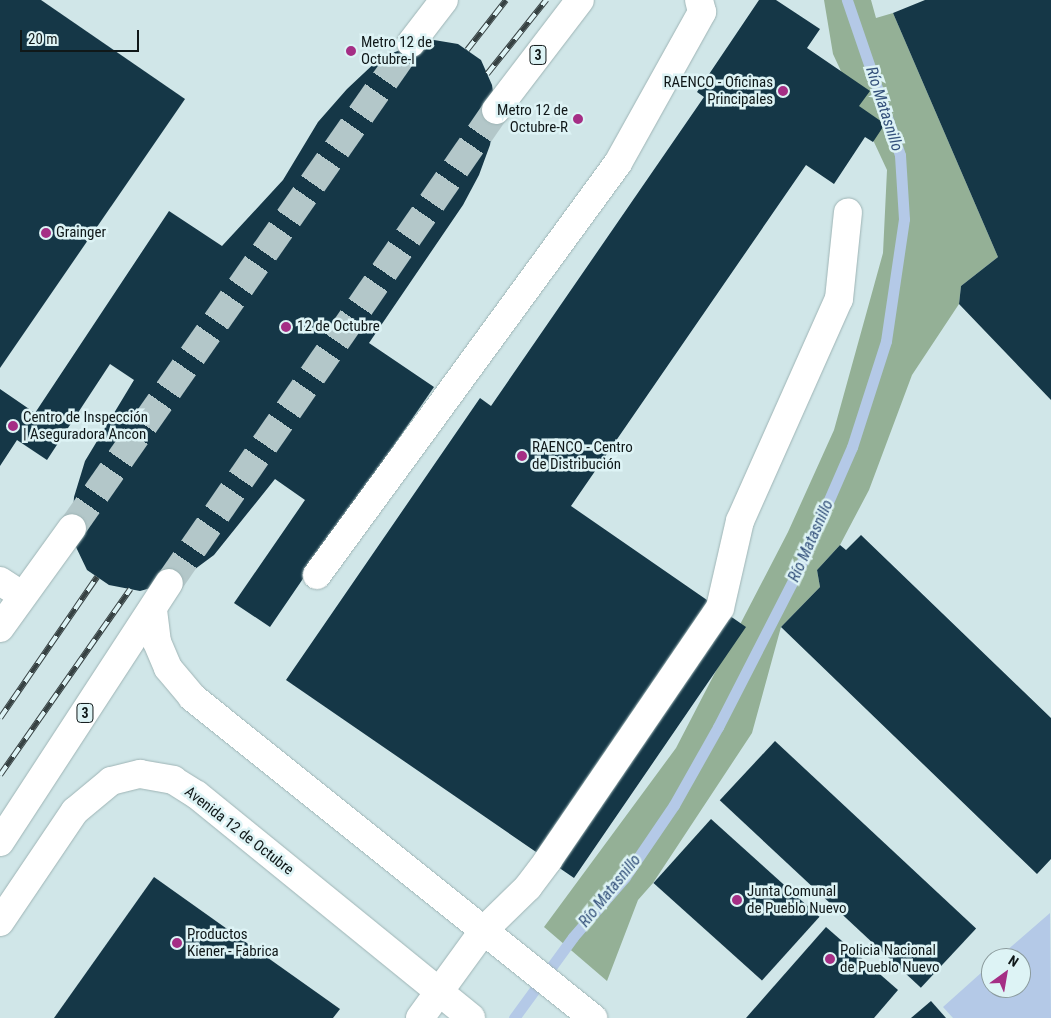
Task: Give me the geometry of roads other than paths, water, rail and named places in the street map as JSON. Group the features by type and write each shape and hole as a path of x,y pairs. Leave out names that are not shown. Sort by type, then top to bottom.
{"main road":[{"path":"411,43 444,0"},
{"name":"3","path":"496,110 580,0"},
{"path":"317,575 618,163 702,12 699,0"},
{"path":"420,1018 437,990 484,930 528,888 720,608 740,521 839,299 848,212"},
{"path":"0,628 72,528"},
{"path":"0,582 23,596"},
{"name":"3","path":"0,842 170,583"},
{"path":"153,610 157,642 168,668 192,696 593,1018"},
{"name":"Avenida 12 de Octubre","path":"0,922 75,811 111,781 140,774 173,780 197,795 470,1018"}],"water":[{"path":"1050,913 1051,1018 953,1018 943,1007 981,973 981,998 1031,998 1031,948 1010,948"}],"waterway":[{"name":"Río Matasnillo","path":"514,1018 573,937 625,877 674,805 718,727 798,571 852,447 886,341 904,219 900,155 847,0"}],"tunnel":[{"path":"72,528 411,43"},
{"path":"169,583 496,110"}],"railway":[{"path":"467,50 506,0"},
{"path":"487,74 546,0"},
{"path":"0,718 97,577"},
{"path":"0,775 130,589"}],"place":[{"name":"Metro 12 de Octubre-l","path":"351,51"},
{"name":"RAENCO - Oficinas Principales","path":"783,91"},
{"name":"Metro 12 de Octubre-R","path":"578,119"},
{"name":"Grainger","path":"46,233"},
{"name":"12 de Octubre","path":"286,327"},
{"name":"Centro de Inspección | Aseguradora Ancon","path":"13,426"},
{"name":"RAENCO - Centro de Distribución","path":"522,456"},
{"name":"Junta Comunal de Pueblo Nuevo","path":"737,900"},
{"name":"Productos Kiener - Fabrica","path":"177,943"},
{"name":"Policia Nacional de Pueblo Nuevo","path":"830,959"}]}
